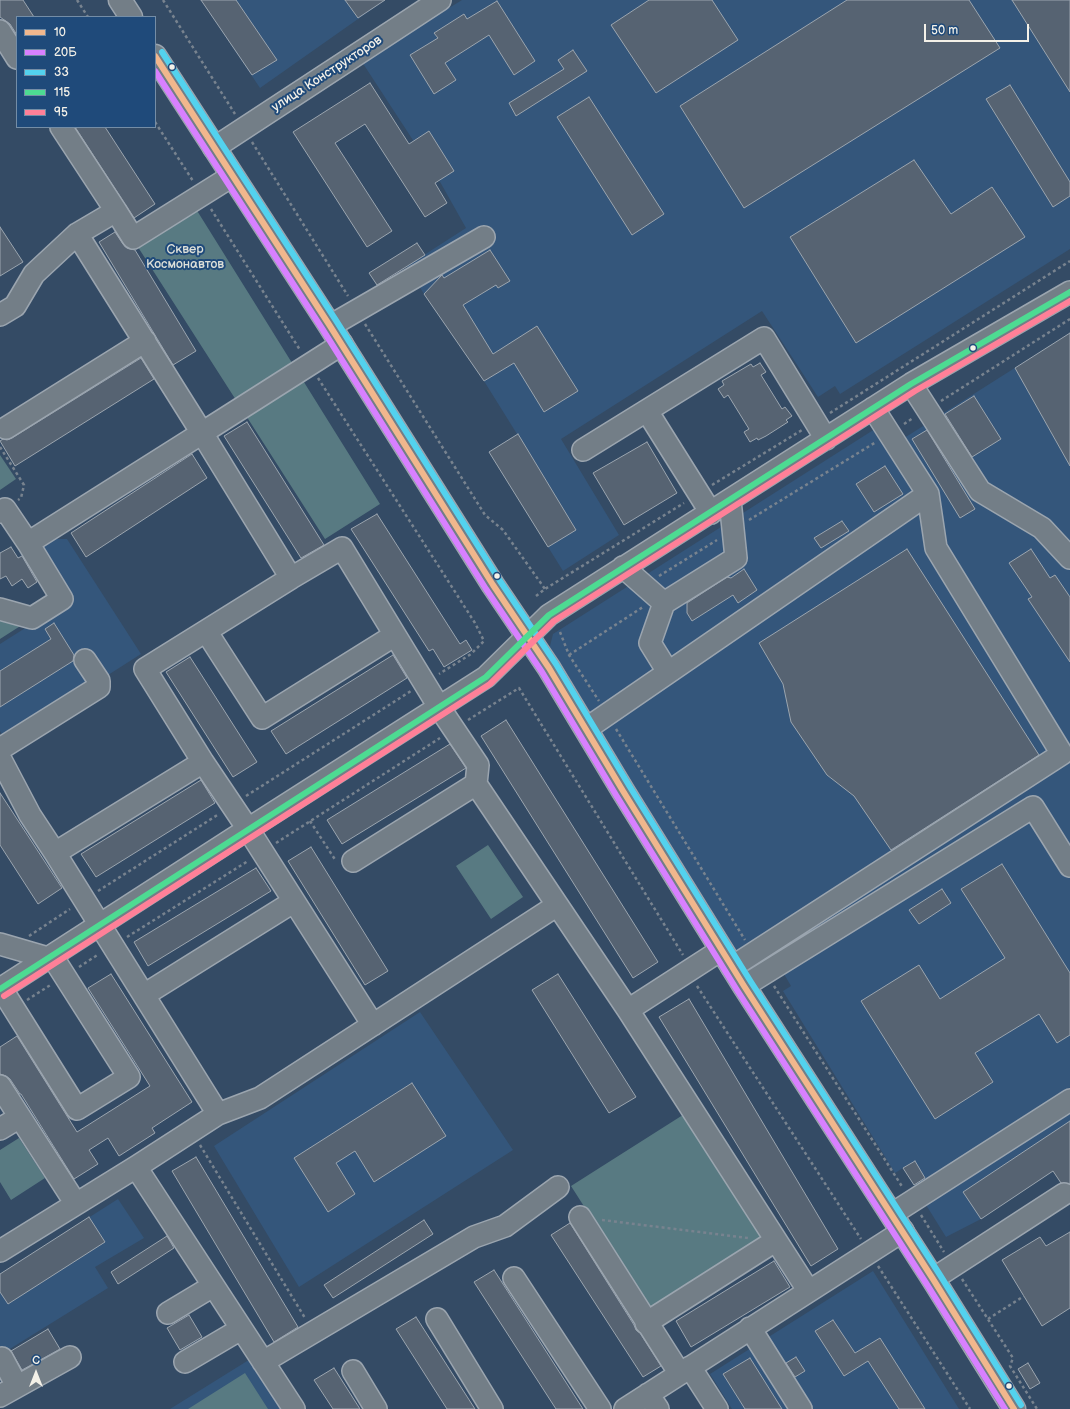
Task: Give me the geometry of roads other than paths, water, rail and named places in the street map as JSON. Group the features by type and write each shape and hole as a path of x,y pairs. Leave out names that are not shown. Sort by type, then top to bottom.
{"main road":[{"path":"120,0 129,16"},
{"path":"156,58 342,344 493,585 528,636 727,959 897,1222 1014,1409"}],"street":[{"name":"улица Конструкторов","path":"214,148 440,0"},
{"path":"0,31 16,56"},
{"path":"62,128 134,238 232,176"},
{"path":"0,315 15,306 34,274 77,234 116,211"},
{"path":"77,234 292,578"},
{"path":"330,326 484,237"},
{"path":"0,944 50,957 129,1077 77,1109 1,989 50,957 248,829 486,678 549,615 711,513 873,408 1070,292"},
{"path":"583,450 764,338 826,439"},
{"path":"3,438 145,341"},
{"path":"28,543 342,344"},
{"path":"912,384 980,491 1042,528 1070,558"},
{"path":"628,1010 727,959 753,954 1062,754 936,548 928,494 873,408"},
{"path":"647,411 711,513"},
{"path":"586,729 928,494"},
{"path":"657,597 736,558 730,500"},
{"path":"0,609 32,618 62,598 28,543 3,511"},
{"path":"373,1025 293,902 248,829 203,762 145,669 342,548 439,707 478,765 476,784 556,906 628,1010 775,1241 808,1290"},
{"path":"623,567 657,597"},
{"path":"657,597 650,643 668,672"},
{"path":"206,631 262,718 395,635"},
{"path":"0,749 99,687 99,681 85,660"},
{"path":"0,758 30,815 218,1114"},
{"path":"55,853 203,762"},
{"path":"353,861 476,784"},
{"path":"744,986 1033,807 1070,866"},
{"path":"144,995 293,902"},
{"path":"0,1251 136,1167 218,1114 260,1098 556,906"},
{"path":"0,1086 76,1204"},
{"path":"625,1409 653,1401 685,1370 869,1252 897,1222 1070,1100"},
{"path":"0,1129 20,1116"},
{"path":"136,1167 294,1409"},
{"path":"263,1362 474,1237 505,1226 558,1187"},
{"path":"933,1279 1064,1194"},
{"path":"580,1217 646,1323 717,1409"},
{"path":"646,1323 775,1241"},
{"path":"514,1278 600,1409"},
{"path":"168,1313 213,1286"},
{"path":"437,1319 492,1409"},
{"path":"750,1328 801,1409"},
{"path":"185,1362 241,1329"},
{"path":"2,1358 9,1391 70,1357"},
{"path":"353,1371 376,1409"}],"park label":[{"name":"Сквер Космонавтов","path":"185,258"}]}
